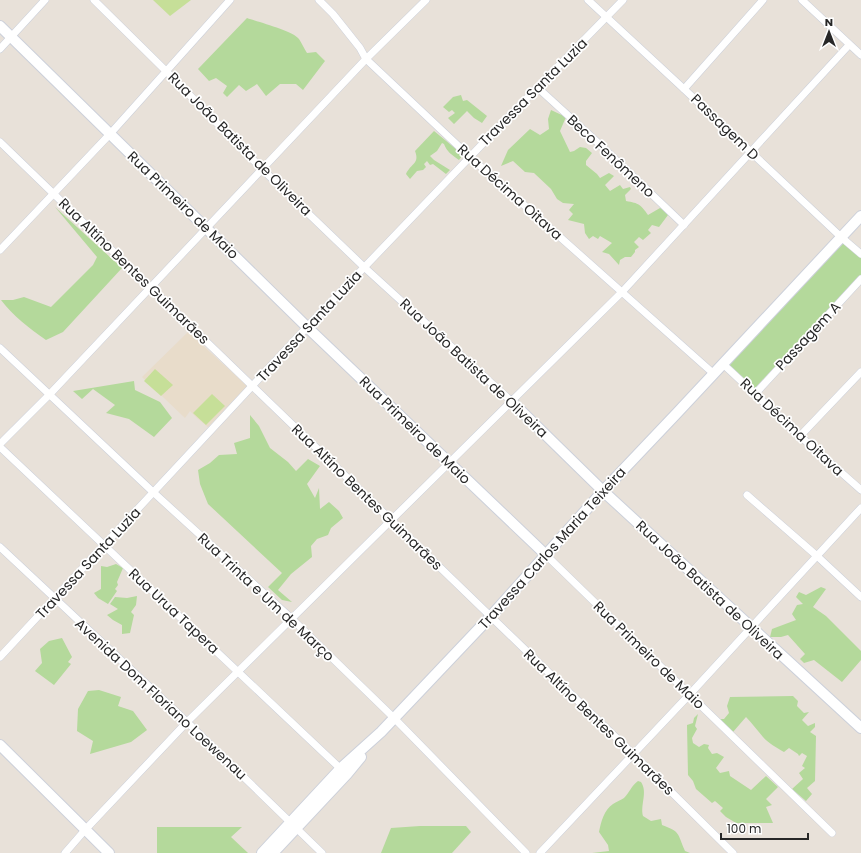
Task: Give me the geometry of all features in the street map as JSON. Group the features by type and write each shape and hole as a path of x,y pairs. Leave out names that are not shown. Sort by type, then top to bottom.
{"street":[{"path":"0,49 44,0"},
{"name":"Rua João Batista de Oliveira","path":"94,0 166,71 262,170 364,267 511,401 603,491 861,728"},
{"path":"0,250 110,134 230,0"},
{"name":"Rua Décima Oitava","path":"318,0 333,14 360,48 366,59 470,157 714,374"},
{"path":"0,446 50,395 206,227 262,170 366,59 426,0"},
{"name":"Passagem D","path":"588,0 684,89 750,153 861,254"},
{"name":"Travessa Santa Luzia","path":"2,652 55,599 103,545 364,267 623,0"},
{"path":"684,89 763,0"},
{"path":"802,0 861,55"},
{"name":"Rua Primeiro de Maio","path":"0,26 307,327 546,555 832,833"},
{"path":"65,853 187,722 622,292 849,45"},
{"name":"Beco Fenômeno","path":"538,88 684,225"},
{"name":"Rua Altíno Bentes Guimarães","path":"0,142 392,520 733,853"},
{"name":"Travessa Carlos Maria Teixeira","path":"273,853 294,825 490,617 603,491 861,216"},
{"name":"Passagem A","path":"755,394 861,279"},
{"name":"Rua Trinta e Um de Março","path":"0,348 292,619 394,718 526,853"},
{"name":"Rua Décima Oitava","path":"723,364 800,436 861,490"},
{"path":"800,436 861,372"},
{"name":"Rua Urua Tapera","path":"0,446 103,545 344,771"},
{"path":"746,495 817,556 861,597"},
{"path":"540,853 690,694 861,508"},
{"name":"Avenida Dom Floriano Loewenau","path":"0,547 187,722 322,853"},
{"path":"0,744 109,853"},
{"name":"Travessa Carlos Maria Teixeira","path":"262,853 294,825"}],"shaded area":[{"path":"188,332 247,386 208,427 190,411 185,418 142,377"}],"green space":[{"path":"153,0 191,0 170,16"},
{"path":"247,18 290,33 299,39 307,53 316,52 325,61 303,90 296,84 280,84 266,96 257,84 246,91 239,85 227,97 223,93 227,86 216,78 209,81 198,69"},
{"path":"461,95 463,101 467,100 487,116 482,123 467,111 454,124 448,118 455,113 452,110 449,112 443,107 453,97"},
{"path":"551,110 566,117 560,131 570,152 580,147 586,148 592,153 586,161 586,165 600,178 609,173 614,176 605,185 610,191 620,185 623,189 630,187 631,189 625,195 626,201 639,205 648,215 660,208 663,209 668,215 659,227 652,225 648,230 651,233 643,240 639,237 634,242 639,247 635,250 631,257 625,257 620,260 619,265 609,254 602,252 612,243 600,236 598,239 593,236 589,239 585,233 584,224 568,220 573,214 569,210 574,204 563,203 557,199 551,189 534,173 525,172 513,161 501,166 508,150 530,129 540,135 549,129 548,119"},
{"path":"434,131 456,149 462,156 459,160 450,153 442,143 437,151 430,156 450,170 446,174 433,164 430,165 427,161 424,164 426,167 423,170 417,171 410,179 406,174 416,161 415,151"},
{"path":"55,207 122,268 63,332 46,340 22,322 1,300 13,300 24,297 51,307 93,265 97,257"},
{"path":"844,242 861,258 861,275 754,389 729,365"},
{"path":"155,369 173,385 161,396 144,381"},
{"path":"134,381 135,390 160,402 172,418 154,437 129,419 106,413 115,405 93,389 82,399 73,391"},
{"path":"212,394 225,406 206,425 193,413"},
{"path":"250,415 259,426 270,448 288,462 296,471 308,459 320,466 307,484 315,498 319,488 320,509 329,502 339,511 343,518 331,528 328,535 317,539 311,546 312,557 291,574 278,590 292,602 282,600 268,587 282,573 208,504 200,484 198,470 210,463 219,455 237,454 234,443 250,438"},
{"path":"116,564 123,568 117,582 118,585 115,589 117,591 108,604 98,598 94,593 101,589 101,566 107,567"},
{"path":"821,587 826,589 813,607 826,616 861,651 861,660 842,682 814,660 804,663 800,659 805,654 788,635 781,637 770,637 772,629 796,620 792,614 797,605 803,604 796,597 799,592 806,595"},
{"path":"137,596 136,605 131,612 134,615 130,633 122,634 122,625 107,615 118,609 110,604 115,597 127,598"},
{"path":"62,638 72,657 68,662 71,664 54,685 35,671 42,663 40,649 49,641"},
{"path":"99,690 121,697 118,706 133,711 147,730 131,742 90,754 93,741 77,731 78,709 88,691"},
{"path":"793,696 798,701 797,706 804,713 809,712 802,720 808,726 815,723 815,727 810,732 816,736 815,781 807,788 812,794 806,801 792,789 803,779 799,773 805,768 802,766 807,756 802,753 799,756 789,748 784,752 776,747 765,739 746,717 733,732 720,719 724,719 729,713 727,706 730,697"},
{"path":"698,714 695,726 697,729 692,738 693,743 699,747 704,744 709,745 708,748 712,754 717,753 724,757 716,768 720,773 729,771 730,776 751,790 766,776 778,787 766,799 772,805 766,807 773,823 736,823 720,811 723,808 715,801 712,803 696,789 693,781 688,775 687,725 693,723 694,718"},
{"path":"638,781 641,782 644,790 642,807 643,816 651,821 661,819 662,825 672,829 678,834 685,851 690,853 592,853 609,851 608,845 599,832 603,816 614,803 624,798 628,794"},
{"path":"420,826 466,826 471,832 452,853 381,853 391,828"},
{"path":"157,827 242,827 231,837 248,853 157,853"}]}
